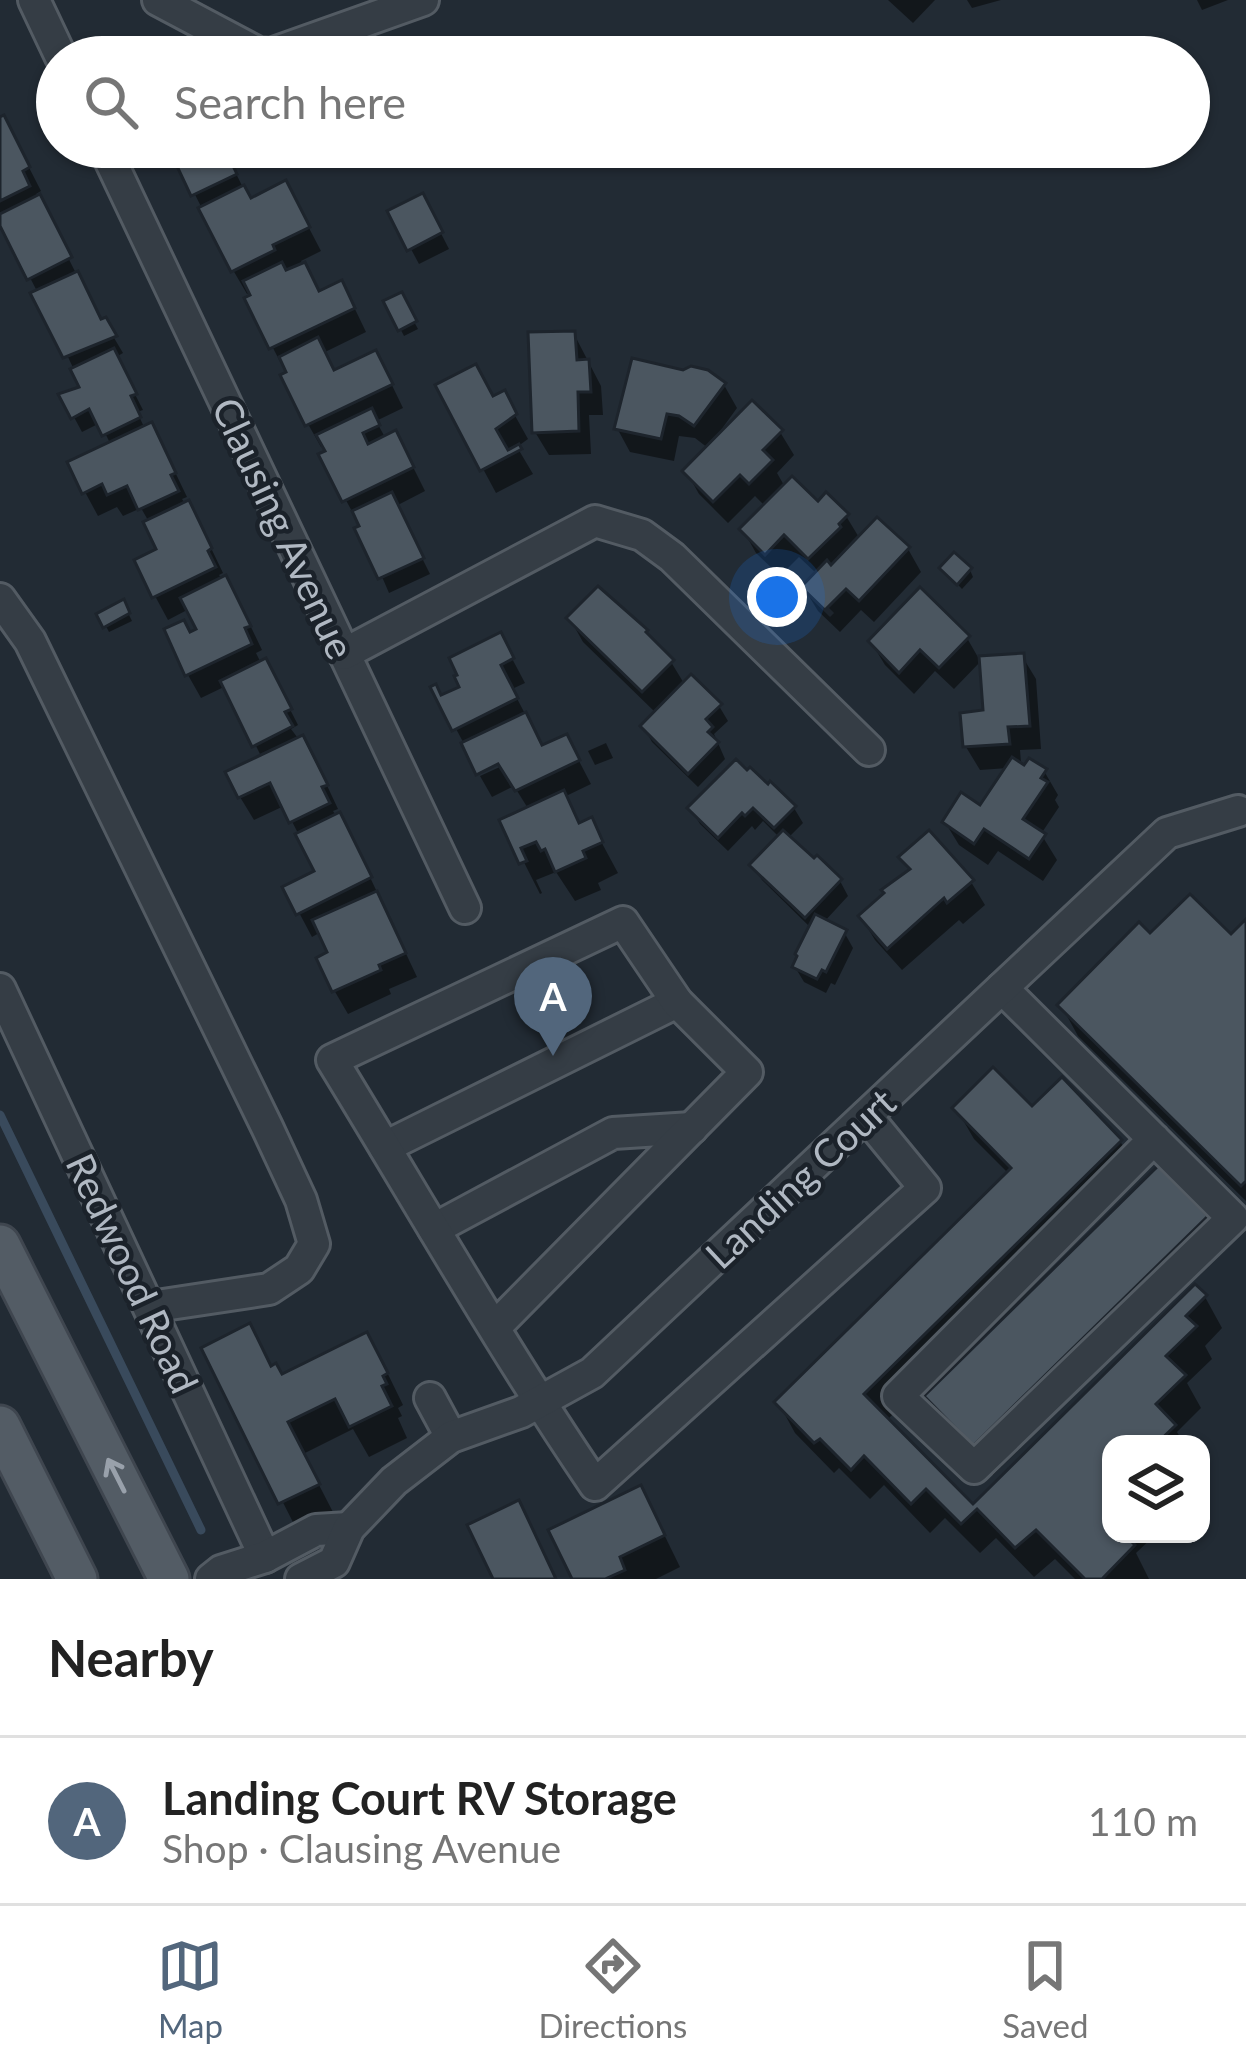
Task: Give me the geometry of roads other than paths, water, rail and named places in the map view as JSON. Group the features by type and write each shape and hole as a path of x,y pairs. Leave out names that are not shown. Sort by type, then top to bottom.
{"main road":[{"path":"0,1245 169,1579"},
{"path":"0,1426 77,1579"}],"street":[{"path":"34,0 51,36"},
{"path":"158,0 226,36"},
{"path":"322,36 423,0"},
{"name":"Clausing Avenue","path":"114,168 465,908"},
{"path":"344,654 595,520 642,536 672,557 869,750"},
{"path":"0,599 30,641 301,1201 314,1244 299,1269 269,1289 150,1307"},
{"name":"Landing Court","path":"302,1579 334,1562 349,1528 394,1481 451,1437 521,1412 592,1372 1167,833 1238,811"},
{"path":"494,1328 747,1072 677,1002 622,922 332,1060 386,1147 494,1328 539,1402 595,1485 925,1188 866,1116"},
{"path":"1002,988 1154,1139 1233,1218 974,1468 898,1396 1154,1139"},
{"name":"Redwood Road","path":"0,989 265,1557"},
{"path":"386,1147 677,1002"},
{"path":"434,1228 613,1133 692,1127"},
{"path":"430,1398 451,1437"},
{"path":"211,1579 316,1530 349,1528"}],"waterway":[{"path":"0,1115 201,1530"}],"place":[{"name":"Landing Court RV Storage","path":"553,1056"}]}
